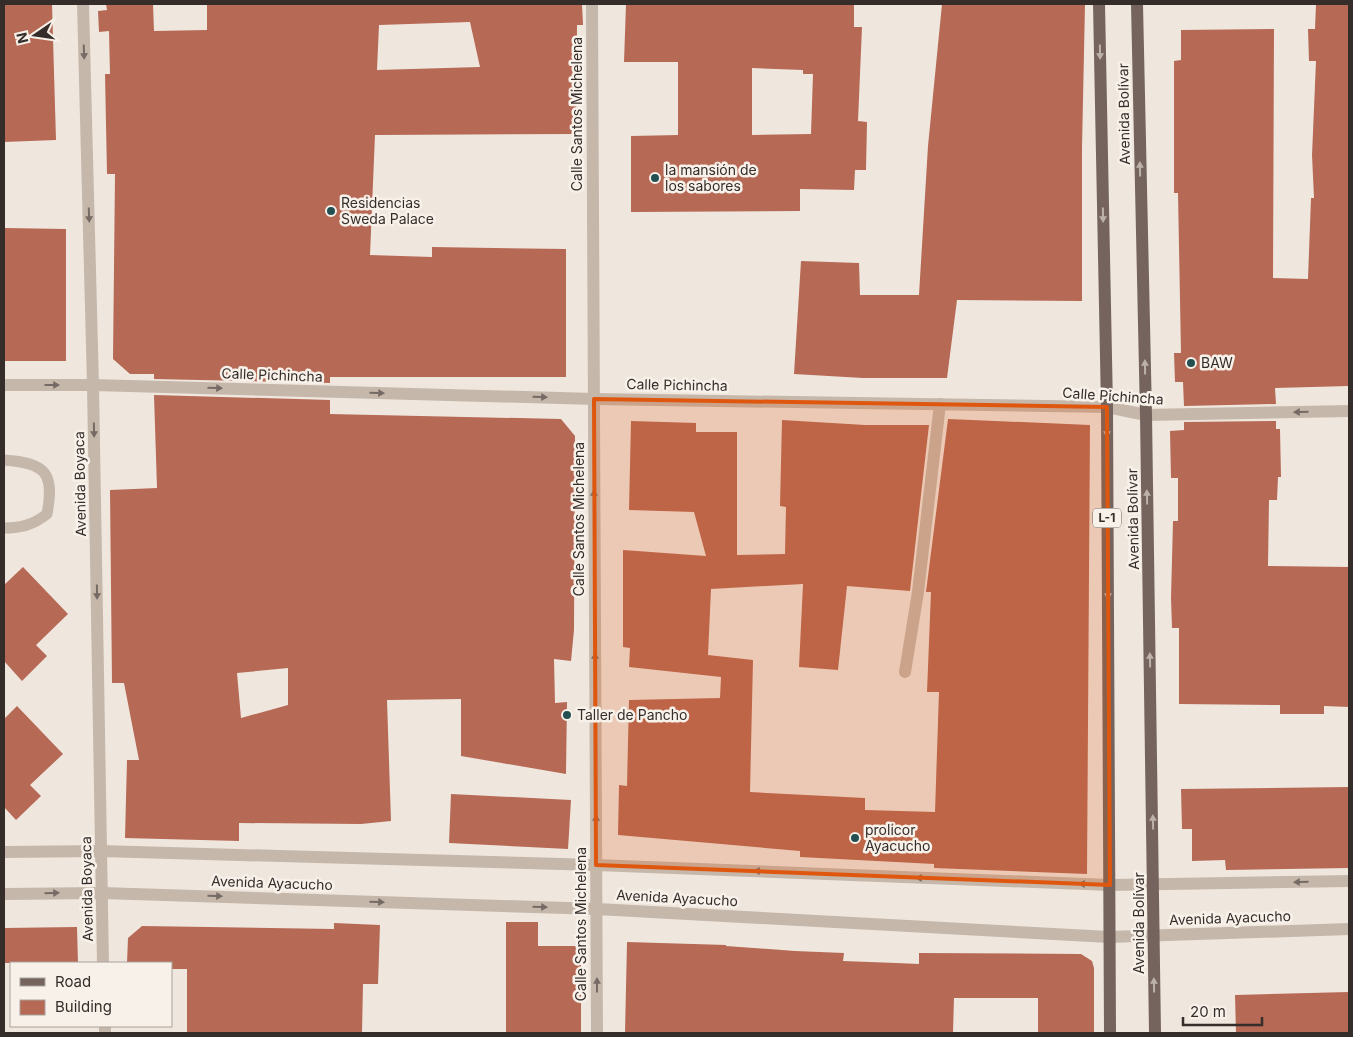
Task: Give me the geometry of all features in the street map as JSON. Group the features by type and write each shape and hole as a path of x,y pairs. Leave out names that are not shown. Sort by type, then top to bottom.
{"main road":[{"name":"Avenida Bolívar","path":"1099,4 1106,407 1110,1033"},
{"name":"Avenida Bolívar","path":"1137,4 1146,415 1155,1033"}],"street":[{"name":"Avenida Boyaca","path":"83,4 93,385 103,962"},
{"name":"Calle Santos Michelena","path":"592,4 597,1033"},
{"name":"Calle Pichincha","path":"4,385 93,385 594,399 1106,407 1146,415 1349,411"},
{"path":"905,672 918,592 940,404"},
{"name":"Avenida Ayacucho","path":"4,852 101,851 596,865 1110,885 1349,881"},
{"name":"Avenida Ayacucho","path":"4,894 102,893 597,909 1109,937 1349,929"}],"lane":[{"path":"4,460 27,462 41,467 49,482 50,499 46,514 35,523 19,528 4,528"}],"highlighted area":[{"path":"594,399 1107,407 1110,885 596,865"}],"building":[{"path":"4,4 52,4 56,140 4,142"},
{"path":"106,4 153,4 154,31 207,30 207,4 582,4 583,25 577,25 576,134 375,135 370,255 432,257 432,247 566,249 566,377 330,377 330,383 154,379 154,374 130,374 113,359 115,174 107,174 105,74 110,74 109,31 99,32 98,11 107,10","holes":["470,22 480,67 377,70 379,25"]},
{"path":"626,4 854,4 854,27 862,27 858,121 867,122 866,170 855,170 854,190 800,189 800,211 631,212 631,136 678,135 678,62 624,62","holes":["752,68 803,70 803,74 813,74 811,134 752,135"]},
{"path":"942,4 1085,4 1082,148 1082,301 957,300 947,378 863,378 794,374 801,261 859,263 860,295 919,295 928,146"},
{"path":"1316,4 1349,4 1349,386 1275,388 1276,404 1184,406 1183,382 1175,382 1174,353 1181,353 1178,193 1174,193 1174,61 1181,60 1181,30 1274,29 1273,278 1308,279 1311,198 1314,198 1312,155 1316,61 1309,61 1308,29 1315,29"},
{"path":"4,228 66,229 66,361 4,361"},
{"path":"154,395 330,400 330,414 561,419 575,436 574,630 571,661 554,659 555,703 567,702 566,774 461,756 461,699 387,700 391,821 361,824 239,823 239,841 125,838 127,760 139,760 124,683 112,683 110,490 157,488","holes":["288,668 288,705 241,718 237,673"]},
{"path":"948,419 1090,425 1087,874 934,868 934,864 800,857 800,851 618,835 619,785 627,786 629,700 720,698 721,677 629,667 630,648 623,647 623,550 706,556 694,512 629,510 631,421 696,423 696,432 737,432 737,555 785,554 786,507 780,506 782,420 865,425 929,425 910,591 847,586 838,670 799,667 803,584 711,589 708,655 753,660 750,792 865,798 865,810 935,812 939,692 927,692 931,592 926,592"},
{"path":"1276,421 1276,429 1280,429 1281,477 1278,477 1277,500 1269,500 1268,566 1349,567 1349,707 1324,706 1324,714 1280,714 1280,705 1179,704 1179,628 1172,628 1171,598 1173,521 1178,521 1178,478 1171,478 1170,431 1184,430 1184,422"},
{"path":"23,567 68,614 36,645 47,656 22,681 4,661 4,585"},
{"path":"17,706 63,754 30,785 41,796 16,820 4,807 4,719"},
{"path":"1349,787 1349,868 1226,870 1225,860 1192,861 1192,829 1182,829 1181,789"},
{"path":"451,794 571,800 568,849 449,843"},
{"path":"506,922 538,922 538,946 581,946 581,1033 506,1033"},
{"path":"334,923 380,925 378,984 363,984 362,1033 187,1033 187,969 172,969 172,962 127,962 128,938 142,926 334,929"},
{"path":"77,927 78,962 4,963 4,928"},
{"path":"627,942 726,945 844,953 843,961 919,964 919,953 1081,954 1092,961 1094,968 1094,1033 1038,1033 1038,998 954,998 953,1033 625,1033"},
{"path":"1349,992 1349,1033 1236,1033 1235,995"}],"place":[{"name":"la mansión de los sabores","path":"655,178"},
{"name":"Residencias Sweda Palace","path":"331,211"},
{"name":"BAW","path":"1191,363"},
{"name":"Taller de Pancho","path":"567,715"},
{"name":"prolicor Ayacucho","path":"855,838"}]}
